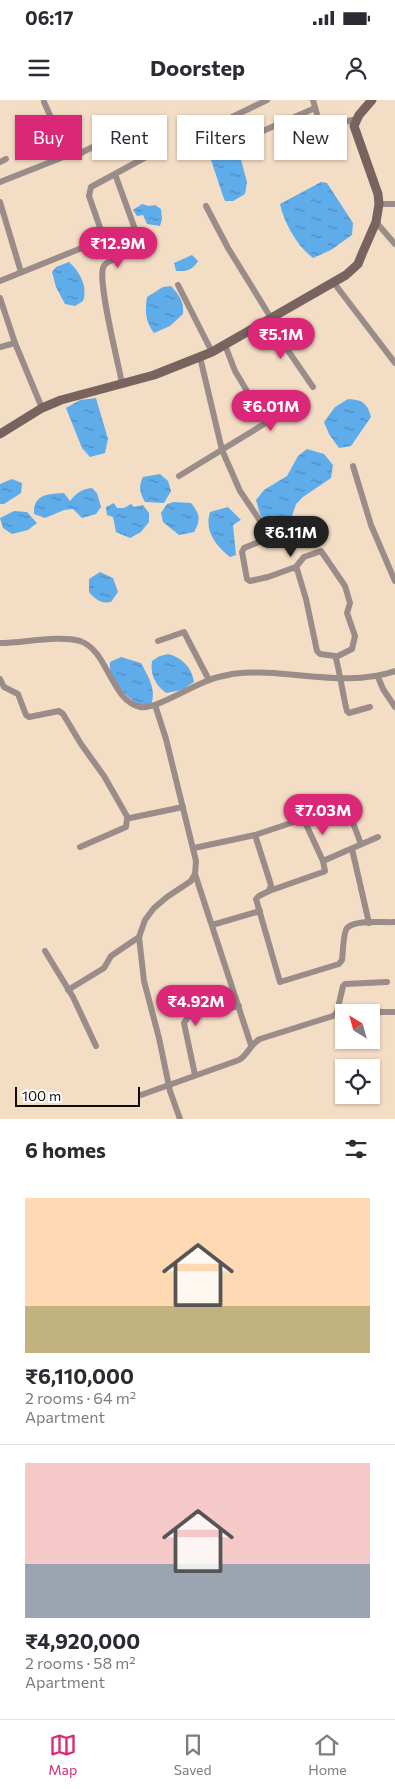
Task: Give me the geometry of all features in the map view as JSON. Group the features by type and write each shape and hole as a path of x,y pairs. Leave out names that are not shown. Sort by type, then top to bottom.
{"street":[{"path":"236,115 268,100"},
{"path":"313,100 320,123 324,126 356,119"},
{"path":"0,434 42,408 61,400 154,375 212,352 346,275 358,264 376,222 379,204 374,182 354,126 356,119 372,100"},
{"path":"44,102 50,115"},
{"path":"264,130 315,108"},
{"path":"0,182 58,160"},
{"path":"0,281 104,239 88,194 91,187 141,160"},
{"path":"115,174 136,232 122,241 124,252 122,256 106,263 103,270 108,310 122,383"},
{"path":"0,202 21,272"},
{"path":"379,204 395,204"},
{"path":"206,206 269,319 313,387"},
{"path":"376,222 395,244"},
{"path":"334,283 395,362"},
{"path":"178,285 212,352"},
{"path":"0,298 15,344 42,408"},
{"path":"0,348 15,344"},
{"path":"179,476 264,424 265,421 235,371 225,345"},
{"path":"200,357 222,450 240,491 271,536 244,548 242,552 247,579 250,581 268,577 295,568 304,557 321,551 345,586 350,603 347,613 354,636 354,644 350,651 336,657 320,654 317,651 303,584 295,568"},
{"path":"353,466 371,525 395,581"},
{"path":"158,641 184,632 209,680"},
{"path":"0,643 60,639 80,642 89,647 98,657 126,699 140,707 154,705 209,680 234,674 278,673 339,678 378,677 395,671"},
{"path":"336,657 348,713 370,707"},
{"path":"378,677 383,689 395,707"},
{"path":"0,679 4,687 18,694 26,715 29,717 59,712 63,714 78,740 104,776 128,818 126,827 80,847"},
{"path":"154,705 166,739 194,848 195,874 251,1045"},
{"path":"194,848 255,835 346,806 362,844"},
{"path":"128,818 183,807"},
{"path":"304,820 323,861 325,871 257,897 278,980 281,982 339,964 342,960 347,928 369,923 395,922"},
{"path":"255,835 270,886 269,891"},
{"path":"323,861 378,837"},
{"path":"352,849 369,923"},
{"path":"180,1119 169,1085 160,1038 144,981 139,937 145,920 154,908 186,885 195,874"},
{"path":"212,925 260,911"},
{"path":"68,990 104,968 111,956 139,937"},
{"path":"45,950 68,990 96,1046"},
{"path":"339,1004 344,984 387,982"},
{"path":"195,1076 184,1024 185,1020 188,1017 238,1006"},
{"path":"380,1012 395,1012"},
{"path":"141,1095 241,1059 251,1045 260,1039 335,1014"}],"water":[{"path":"211,160 241,160 247,182 245,194 233,201 225,201"},
{"path":"321,182 327,183 353,223 352,235 331,250 313,258 292,234 280,204"},
{"path":"142,204 155,205 161,209 162,219 160,226 147,224 143,215 137,216 133,210"},
{"path":"192,255 198,261 194,267 176,271 174,263"},
{"path":"69,262 77,270 84,285 83,301 75,306 65,304 56,287 52,272 56,267"},
{"path":"171,286 183,305 183,314 170,326 154,333 146,316 147,297 163,287"},
{"path":"96,398 108,439 105,453 90,457 82,448 66,408 80,400"},
{"path":"348,399 364,403 371,417 351,446 339,448 329,434 324,422 335,407"},
{"path":"307,449 324,454 333,465 331,478 303,497 296,504 292,516 275,528 267,528 256,500 264,490 287,476 298,456"},
{"path":"160,474 168,481 171,491 164,503 145,502 140,490 143,477"},
{"path":"12,479 22,483 21,493 4,504 0,504 0,484"},
{"path":"92,488 97,493 101,507 96,514 82,518 73,509 64,510 45,518 34,514 36,502 43,496 64,493 70,501 85,489"},
{"path":"174,502 191,503 194,507 198,514 198,524 194,532 179,535 163,522 161,513 167,504"},
{"path":"114,503 117,508 124,508 131,504 134,507 143,505 149,513 149,522 141,532 130,538 116,532 113,517 107,515 106,507"},
{"path":"228,507 241,520 233,525 236,555 230,557 212,538 209,526 210,512"},
{"path":"14,511 27,512 37,523 28,530 12,534 3,528 0,518"},
{"path":"100,572 113,578 118,592 111,602 99,600 89,592 89,579"},
{"path":"168,654 182,660 186,664 194,682 182,690 166,693 154,679 152,661"},
{"path":"121,657 141,663 149,678 152,689 153,699 151,705 139,706 123,692 115,681 110,669 110,662"}]}
